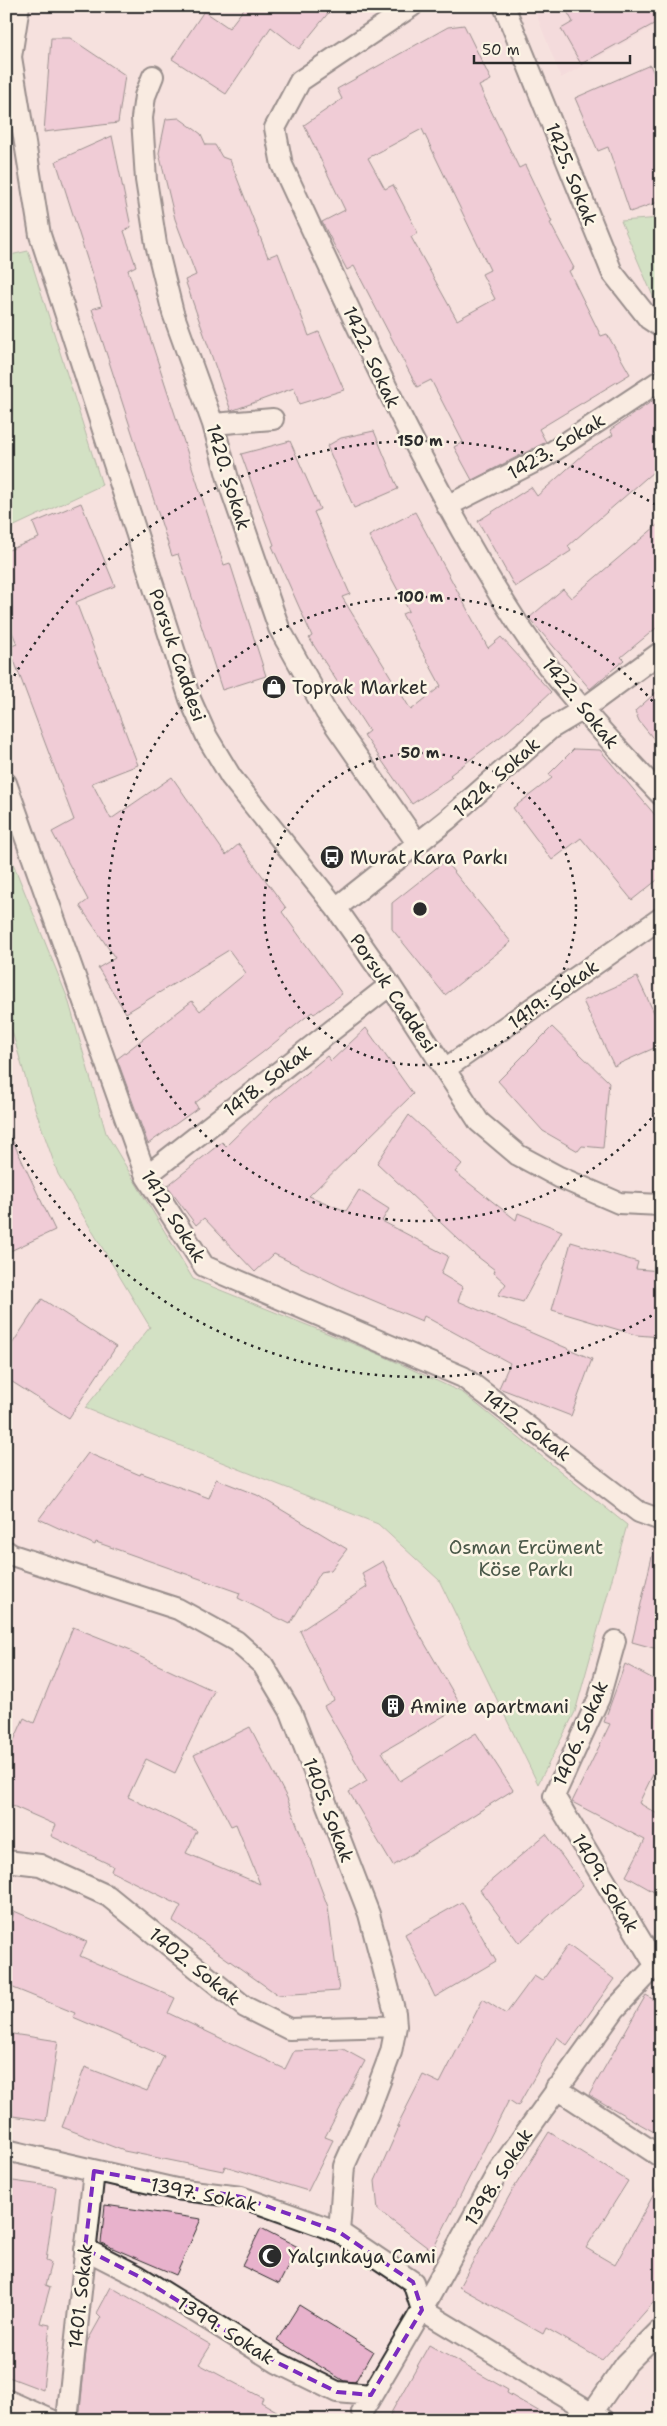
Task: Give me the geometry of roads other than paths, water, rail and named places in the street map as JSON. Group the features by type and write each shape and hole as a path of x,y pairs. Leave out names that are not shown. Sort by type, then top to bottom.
{"street":[{"name":"Porsuk Caddesi","path":"19,6 11,57 40,234 190,699 207,737 231,777 336,908 390,985 480,1122 518,1155 559,1177 619,1203 661,1206"},
{"name":"1422. Sokak","path":"412,6 300,81 275,128 282,165 393,402 447,506 519,625 582,710 661,795"},
{"name":"1425. Sokak","path":"504,6 612,272 649,319 661,327"},
{"name":"1420. Sokak","path":"153,76 145,96 142,118 146,180 156,244 173,313 213,424 230,486 279,628 326,712 417,843"},
{"name":"1423. Sokak","path":"447,506 546,456 661,380"},
{"path":"213,424 273,419"},
{"name":"1424. Sokak","path":"336,908 447,820 550,729 582,710 661,652"},
{"name":"1412. Sokak","path":"6,784 146,1176 204,1266 463,1377 639,1512 661,1520"},
{"name":"1419. Sokak","path":"445,1070 661,918"},
{"name":"1418. Sokak","path":"146,1176 390,985"},
{"name":"1405. Sokak","path":"6,1551 12,1555 178,1610 236,1641 263,1665 291,1712 369,1914 395,2013 396,2026 392,2052 368,2113 344,2166 339,2232"},
{"name":"1406. Sokak","path":"554,1796 599,1698 615,1641"},
{"name":"1409. Sokak","path":"554,1796 659,1965"},
{"name":"1402. Sokak","path":"6,1861 40,1864 108,1896 245,2008 289,2028 396,2026"},
{"name":"1398. Sokak","path":"367,2404 422,2310 499,2170 556,2088 615,2009 659,1965"},
{"path":"556,2088 661,2157"},
{"name":"1397. Sokak","path":"6,2150 176,2189 241,2197 339,2232 413,2282 422,2310"},
{"name":"1401. Sokak","path":"67,2420 94,2171"},
{"name":"1399. Sokak","path":"85,2249 138,2276 278,2363 337,2392 367,2404"},
{"path":"422,2310 598,2416 626,2364 661,2329"},
{"path":"6,2400 51,2420"}],"place":[{"name":"Toprak Market","path":"274,687"},
{"name":"Murat Kara Parkı","path":"332,857"},
{"name":"Amine apartmani","path":"393,1706"},
{"name":"Yalçınkaya Cami","path":"270,2256"}],"park label":[{"name":"Osman Ercüment Köse Parkı","path":"526,1558"}]}
